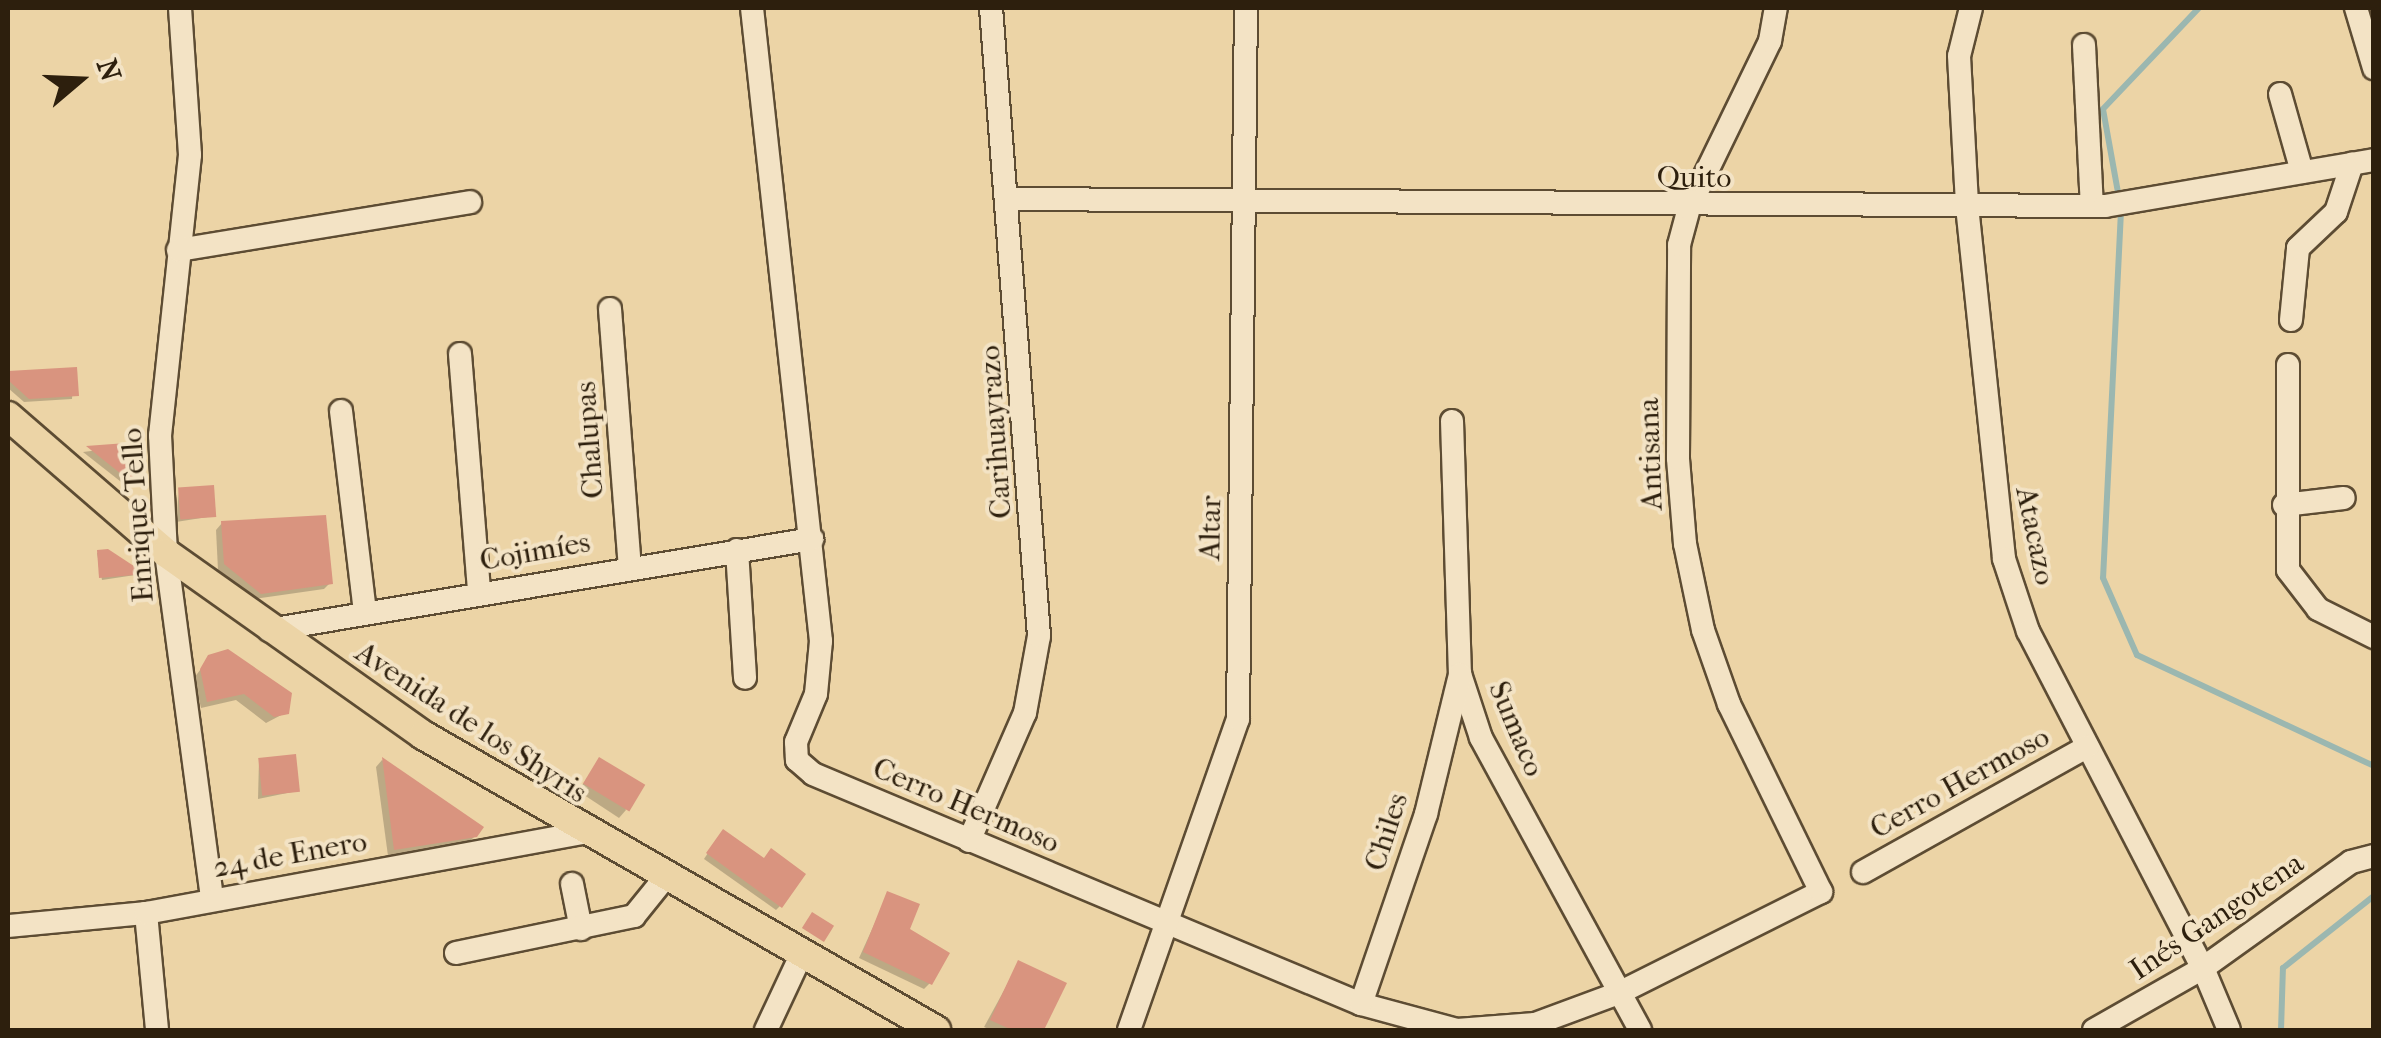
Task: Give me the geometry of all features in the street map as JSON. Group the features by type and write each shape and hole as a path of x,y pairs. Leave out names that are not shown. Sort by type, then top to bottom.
{"main road":[{"name":"Avenida de los Shyris","path":"8,416 166,553 268,630 583,833 936,1030"}],"street":[{"name":"Enrique Tello","path":"180,8 190,155 160,436 166,553 212,899"},
{"name":"Cerro Hermoso","path":"752,8 821,641 816,694 796,742 796,760 813,774 1361,1004 1457,1030 1536,1024 1618,993 1821,892"},
{"name":"Carihuayrazo","path":"969,841 1025,713 1039,636 1010,199 991,8"},
{"name":"Altar","path":"1129,1030 1170,923 1238,719 1246,8"},
{"name":"Antisana","path":"1776,8 1770,40 1690,208 1678,245 1678,458 1685,544 1703,630 1729,704 1821,892"},
{"name":"Atacazo","path":"1971,8 1960,56 1967,206 2004,559 2028,632 2203,968 2229,1030"},
{"path":"2356,8 2374,68"},
{"path":"2084,45 2098,206"},
{"path":"2280,94 2302,172"},
{"path":"2291,320 2298,248 2336,212 2363,162"},
{"name":"Quito","path":"1010,199 1690,208 2098,206 2363,162"},
{"path":"178,250 470,202"},
{"name":"Chalupas","path":"610,309 630,566"},
{"path":"460,354 479,592"},
{"path":"2288,365 2284,505 2288,570 2300,593 2340,623 2374,637"},
{"path":"341,411 364,613"},
{"name":"Sumaco","path":"1452,421 1460,674 1481,738 1640,1030"},
{"path":"2284,505 2344,498"},
{"name":"Cojimíes","path":"268,630 630,566 812,539"},
{"path":"737,550 745,678"},
{"name":"Chiles","path":"1361,1004 1426,814 1460,674"},
{"name":"Cerro Hermoso","path":"1863,872 2086,747"},
{"name":"24 de Enero","path":"8,926 146,914 583,833"},
{"name":"Inés Gangotena","path":"2094,1030 2203,968 2352,862 2374,856"},
{"path":"456,952 581,929 645,910 664,879"},
{"path":"572,884 581,929"},
{"path":"146,914 156,1030"},
{"path":"766,1030 802,953"}],"building":[{"path":"77,367 79,396 29,399 8,380 8,371"},
{"path":"140,442 143,483 130,481 86,446"},
{"path":"214,485 216,517 180,519 178,488"},
{"path":"326,515 333,584 261,594 224,564 221,521"},
{"path":"108,549 146,574 99,578 97,550"},
{"path":"228,649 292,693 289,714 274,717 244,694 207,702 200,669 208,655"},
{"path":"296,754 300,792 262,796 258,758"},
{"path":"382,757 484,827 477,837 394,850"},
{"path":"599,757 645,785 629,811 583,784"},
{"path":"723,829 764,858 771,848 806,874 782,908 706,853"},
{"path":"887,891 920,904 910,929 950,953 932,985 863,952"},
{"path":"812,912 834,926 824,942 802,928"},
{"path":"1018,960 1067,983 1044,1030 1012,1030 990,1020"}],"waterway":[{"path":"2119,198 2103,109 2199,8"},
{"path":"2121,211 2103,578 2137,655 2374,766"},
{"path":"2281,1030 2283,968 2374,896"}]}
